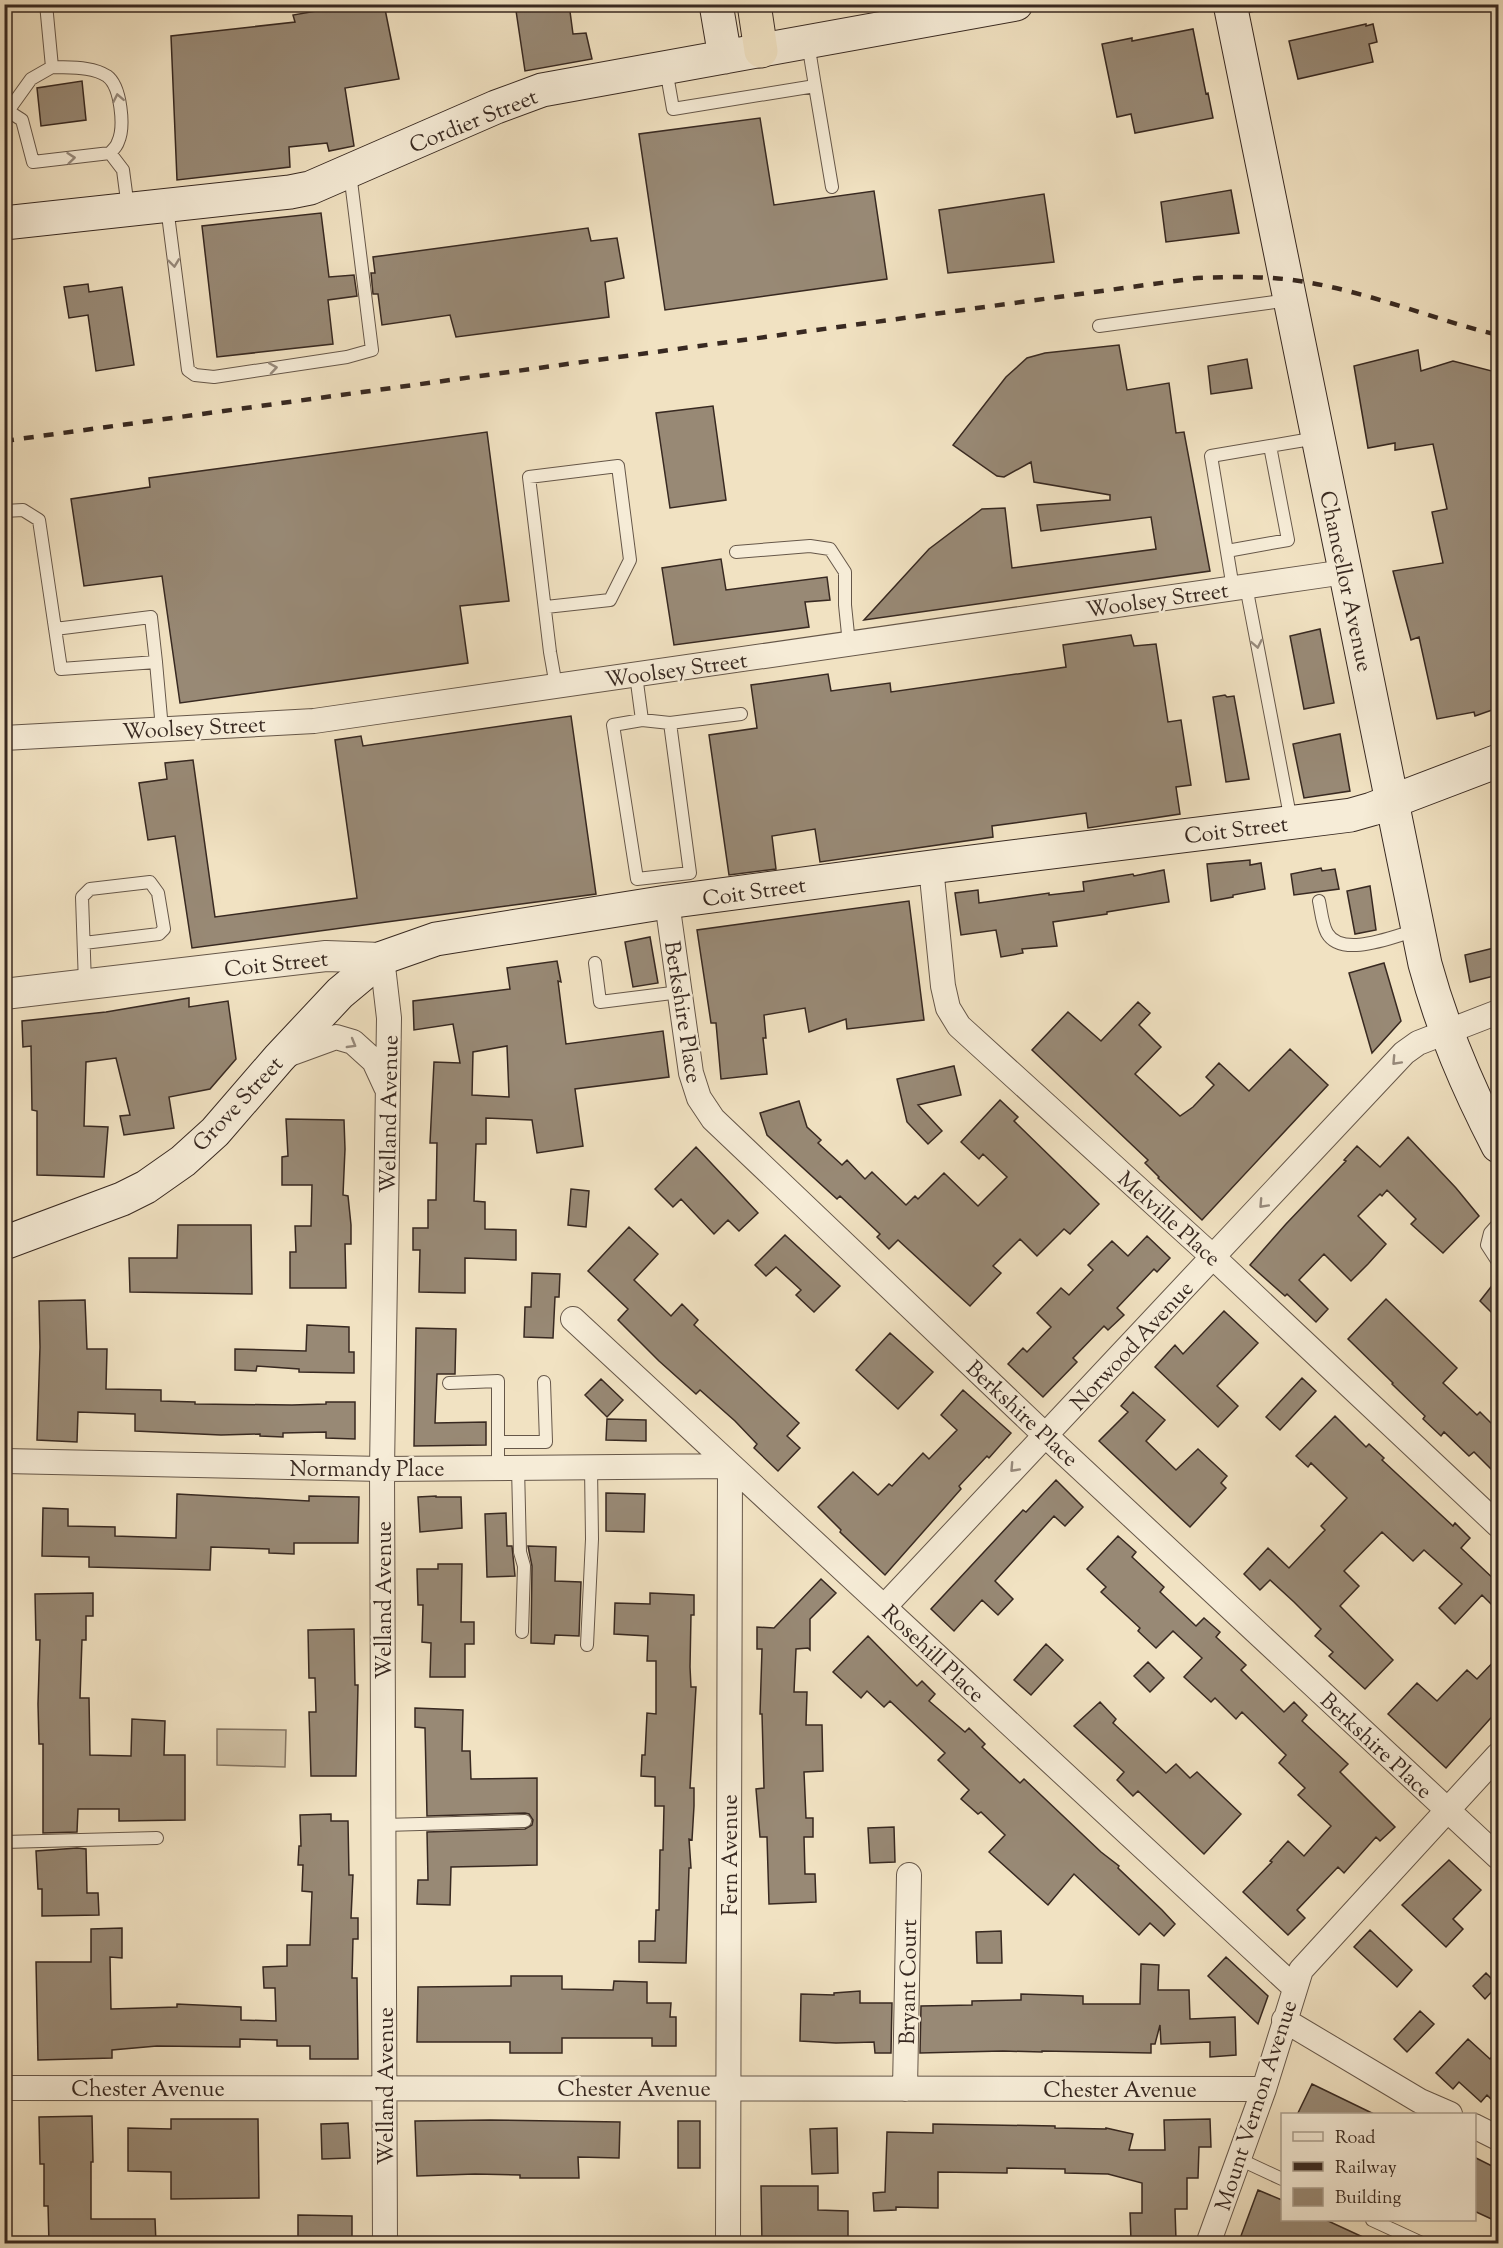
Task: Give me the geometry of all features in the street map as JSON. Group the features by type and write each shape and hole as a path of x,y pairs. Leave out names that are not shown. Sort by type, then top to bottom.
{"highway":[{"path":"754,4 762,51"}],"main road":[{"path":"716,4 725,57"},
{"name":"Cordier Street","path":"4,223 310,188 517,98 542,90 1016,4"},
{"name":"Chancellor Avenue","path":"1240,7 1290,300 1418,930 1431,986 1446,1033 1473,1100 1498,1146"},
{"name":"Coit Street","path":"382,958 436,939 667,902 1361,813 1498,760"},
{"name":"Grove Street","path":"4,1243 122,1199 146,1187 183,1161 215,1132 279,1058 340,993 382,958"}],"street":[{"name":"Woolsey Street","path":"4,738 314,721 1345,572"},
{"name":"Melville Place","path":"931,867 943,986 948,1008 959,1026 1213,1257 1498,1525"},
{"name":"Berkshire Place","path":"667,902 691,1073 699,1098 712,1119 1045,1435 1498,1857"},
{"name":"Coit Street","path":"4,994 326,956 382,958"},
{"name":"Welland Avenue","path":"382,958 389,1018 382,1469 385,2244"},
{"name":"Norwood Avenue","path":"885,1606 1404,1053 1418,1043 1498,1012"},
{"path":"279,1058 336,1037 353,1042 374,1061 389,1092"},
{"name":"Rosehill Place","path":"573,1319 1294,1987"},
{"name":"Normandy Place","path":"4,1461 382,1469 730,1466"},
{"name":"Fern Avenue","path":"728,2244 730,1466"},
{"name":"Mount Vernon Avenue","path":"1208,2244 1264,2089 1301,1970 1498,1755"},
{"name":"Bryant Court","path":"905,2089 909,1875"},
{"path":"1284,2020 1420,2101 1446,2113"},
{"name":"Chester Avenue","path":"4,2088 1264,2089"},
{"path":"1476,2127 1498,2138"}],"lane":[{"path":"46,4 52,67"},
{"path":"808,42 832,187"},
{"path":"52,67 92,70 111,80 119,98 121,131 118,144 110,153 33,162 22,120 6,112 32,79 52,67"},
{"path":"666,68 673,110 815,86"},
{"path":"110,153 123,170 128,210"},
{"path":"167,205 188,370 195,375 214,377 347,357 372,350 350,172"},
{"path":"1099,326 1290,300"},
{"path":"1291,822 1240,587 1227,551 1211,456 1318,438"},
{"path":"1227,551 1288,540 1270,446"},
{"path":"546,607 610,600 630,560 618,466 529,477 556,686"},
{"path":"4,511 23,510 39,520 61,669 156,662"},
{"path":"736,552 810,546 830,549 845,572 845,605 849,644"},
{"path":"55,629 151,617 162,729"},
{"path":"636,675 642,720"},
{"path":"670,723 690,873 637,879 613,725 642,720 670,723 741,714"},
{"path":"84,943 159,934 164,929 158,893 150,882 90,889 82,897 85,984"},
{"path":"1319,900 1327,933 1336,942 1349,947 1418,930"},
{"path":"595,963 600,1002 680,992"},
{"path":"1498,1224 1490,1233 1487,1245 1498,1262"},
{"path":"449,1383 498,1381 498,1442 508,1468 524,1566 522,1632"},
{"path":"498,1442 546,1442 544,1382"},
{"path":"587,1645 592,1539 591,1467"},
{"path":"384,1825 525,1821"},
{"path":"4,1842 158,1838"},
{"path":"1239,2159 1281,2179"},
{"path":"1374,2221 1425,2244"}],"shaded area":[{"path":"217,1729 286,1730 285,1767 217,1765"}],"building":[{"path":"357,4 384,4 399,79 345,88 354,146 329,151 327,143 289,147 290,167 177,180 171,36 295,22 293,15"},
{"path":"515,4 569,4 573,34 586,33 592,59 525,71"},
{"path":"1366,24 1366,26 1373,24 1377,42 1369,44 1373,62 1298,79 1289,41"},
{"path":"1193,29 1213,118 1135,133 1131,114 1117,117 1102,44 1132,38 1132,41"},
{"path":"82,81 86,120 41,126 37,88"},
{"path":"760,118 774,205 874,191 887,279 665,310 639,134"},
{"path":"1231,190 1239,233 1166,242 1161,202"},
{"path":"1044,194 1054,262 948,273 939,210"},
{"path":"321,213 329,277 354,275 357,296 328,300 333,344 217,357 202,226"},
{"path":"588,228 591,241 617,238 624,278 605,282 609,317 456,337 450,315 382,325 378,294 373,294 371,273 375,273 373,257"},
{"path":"88,284 89,292 122,287 134,365 96,371 88,315 69,318 64,287"},
{"path":"1119,345 1127,390 1169,383 1176,433 1184,432 1210,571 864,620 929,549 982,509 1005,508 1012,568 1156,549 1151,517 1041,531 1037,505 1110,500 1110,495 1034,482 1031,462 1004,477 997,476 953,445 1006,377 1027,358 1045,353"},
{"path":"1418,350 1421,371 1453,361 1492,371 1498,408 1498,708 1475,716 1474,712 1437,719 1419,637 1411,640 1393,571 1443,563 1432,512 1447,509 1433,444 1395,450 1395,443 1368,448 1354,366"},
{"path":"1247,359 1252,388 1211,394 1208,366"},
{"path":"713,406 726,500 670,508 656,413"},
{"path":"487,432 509,601 460,606 468,663 180,703 162,576 84,586 71,499 150,487 149,478"},
{"path":"721,559 726,590 827,577 830,600 805,602 809,627 674,645 662,568"},
{"path":"1320,629 1334,703 1304,709 1290,636"},
{"path":"1131,635 1134,646 1156,644 1168,722 1181,720 1191,785 1176,787 1180,814 1088,828 1086,813 992,826 993,837 820,862 815,829 772,836 776,869 729,875 709,735 757,728 751,685 828,674 831,691 890,683 891,692 1066,667 1063,645"},
{"path":"1234,696 1249,779 1226,782 1213,697"},
{"path":"571,716 596,894 192,948 175,836 148,840 139,783 167,779 165,763 193,760 215,917 357,898 335,740 361,736 363,746"},
{"path":"1340,734 1350,791 1304,798 1293,744"},
{"path":"1250,860 1250,865 1261,863 1265,889 1211,901 1207,864"},
{"path":"1321,868 1322,871 1335,869 1339,889 1294,895 1291,874"},
{"path":"1164,870 1169,902 1053,922 1057,946 1022,949 1023,953 1001,957 996,930 961,935 955,893 978,890 979,903 1049,893 1049,895 1084,891 1083,882"},
{"path":"1370,886 1376,930 1355,934 1347,891"},
{"path":"909,901 924,1020 847,1029 846,1019 809,1032 805,1008 764,1015 766,1038 763,1038 767,1074 721,1079 716,1023 711,1023 697,930"},
{"path":"650,937 658,983 633,987 625,942"},
{"path":"1498,947 1498,975 1470,982 1465,955"},
{"path":"557,961 566,1044 663,1031 669,1077 575,1089 583,1146 537,1153 532,1120 486,1118 486,1144 476,1144 474,1201 485,1202 485,1229 516,1230 516,1260 465,1258 465,1293 419,1292 420,1250 413,1250 413,1228 428,1228 428,1200 436,1200 437,1143 430,1143 434,1062 460,1063 453,1024 414,1030 413,1001 510,989 507,968","holes":["507,1046 509,1097 472,1095 473,1052"]},
{"path":"1384,963 1401,1021 1372,1053 1349,973"},
{"path":"189,998 189,1007 228,1001 236,1059 210,1089 169,1097 174,1128 124,1135 120,1116 130,1115 116,1058 86,1062 84,1126 108,1127 104,1177 37,1175 37,1111 32,1110 31,1046 23,1047 22,1021 106,1012"},
{"path":"1138,1002 1150,1013 1139,1025 1161,1047 1135,1074 1180,1116 1193,1107 1214,1085 1206,1077 1219,1063 1249,1091 1290,1049 1328,1085 1202,1220 1158,1178 1145,1163 1148,1160 1032,1050 1068,1012 1101,1041"},
{"path":"954,1066 961,1095 918,1105 942,1131 928,1144 907,1122 897,1079"},
{"path":"1000,1100 1018,1117 1014,1121 1099,1204 1070,1234 1064,1229 1037,1256 1020,1239 993,1266 1001,1273 970,1306 898,1240 889,1249 877,1237 880,1234 840,1196 837,1199 767,1135 760,1113 799,1101 807,1127 821,1140 818,1143 842,1165 847,1160 865,1179 872,1172 906,1205 915,1196 918,1199 944,1173 978,1206 1007,1177 983,1154 979,1159 961,1142"},
{"path":"286,1119 344,1120 343,1195 348,1196 351,1225 351,1244 345,1244 346,1288 290,1288 290,1252 296,1252 295,1226 311,1226 312,1185 282,1185 282,1157 288,1156"},
{"path":"1408,1137 1479,1216 1443,1253 1411,1224 1416,1219 1387,1190 1382,1196 1380,1194 1358,1216 1386,1244 1368,1264 1351,1281 1324,1254 1299,1280 1328,1309 1316,1322 1287,1294 1285,1296 1250,1265 1346,1161 1344,1160 1357,1146 1380,1167"},
{"path":"696,1147 758,1213 739,1231 728,1220 714,1234 681,1199 673,1207 655,1189"},
{"path":"571,1189 589,1191 586,1227 568,1225"},
{"path":"178,1225 251,1225 252,1294 130,1292 129,1258 177,1258"},
{"path":"629,1227 658,1254 634,1280 671,1316 682,1304 698,1320 694,1325 799,1423 787,1436 800,1448 778,1471 754,1448 757,1444 735,1421 700,1390 696,1394 618,1320 628,1309 588,1271"},
{"path":"785,1235 840,1286 814,1312 796,1295 801,1290 776,1267 766,1276 755,1265"},
{"path":"1147,1236 1170,1258 1157,1272 1154,1269 1117,1308 1124,1315 1108,1330 1104,1326 1073,1358 1077,1362 1043,1397 1008,1364 1023,1348 1027,1352 1051,1327 1037,1313 1061,1288 1069,1295 1093,1270 1088,1265 1112,1241 1128,1256"},
{"path":"532,1273 560,1274 559,1297 555,1297 553,1338 524,1337 525,1307 531,1307"},
{"path":"1498,1278 1498,1319 1480,1301"},
{"path":"1386,1299 1457,1368 1443,1383 1477,1415 1480,1412 1498,1430 1498,1476 1474,1452 1469,1456 1444,1432 1441,1436 1423,1419 1425,1416 1348,1339"},
{"path":"85,1300 87,1349 107,1349 106,1389 161,1390 161,1401 195,1402 195,1404 292,1405 355,1402 355,1439 326,1438 326,1432 283,1433 283,1437 260,1436 260,1434 221,1435 135,1431 135,1414 78,1412 77,1442 37,1440 39,1301"},
{"path":"1224,1311 1258,1343 1217,1386 1238,1406 1218,1427 1155,1367 1175,1345 1183,1354"},
{"path":"307,1325 349,1327 349,1352 354,1352 354,1373 299,1372 299,1369 257,1366 256,1371 235,1370 235,1349 306,1351"},
{"path":"416,1328 456,1329 455,1374 437,1374 435,1423 486,1422 486,1445 414,1446"},
{"path":"890,1333 933,1372 898,1409 856,1370"},
{"path":"1302,1378 1316,1391 1280,1430 1266,1417"},
{"path":"601,1379 623,1400 607,1417 585,1395"},
{"path":"963,1390 1011,1433 989,1458 987,1456 959,1486 961,1489 885,1575 840,1532 841,1530 818,1507 853,1472 878,1495 889,1484 892,1486 923,1453 929,1459 957,1430 941,1415"},
{"path":"1133,1392 1165,1420 1146,1441 1176,1470 1198,1449 1227,1476 1221,1483 1226,1488 1190,1527 1099,1441 1128,1412 1121,1406"},
{"path":"1335,1416 1366,1447 1369,1444 1384,1458 1382,1460 1453,1526 1455,1523 1470,1538 1461,1548 1498,1583 1498,1611 1482,1595 1455,1624 1439,1608 1462,1584 1424,1550 1413,1561 1382,1532 1344,1571 1359,1586 1340,1606 1393,1660 1365,1689 1329,1656 1333,1652 1315,1636 1321,1629 1294,1602 1270,1580 1260,1590 1244,1574 1268,1548 1289,1568 1325,1530 1321,1526 1347,1498 1311,1463 1308,1467 1296,1456"},
{"path":"607,1419 646,1420 646,1441 606,1440"},
{"path":"1056,1480 1083,1507 1065,1526 1054,1516 995,1581 1013,1599 998,1615 982,1600 954,1631 931,1609 1023,1510 1026,1512"},
{"path":"606,1493 645,1494 644,1532 606,1531"},
{"path":"177,1494 309,1501 309,1496 359,1497 358,1543 294,1543 294,1554 269,1553 269,1549 211,1547 210,1570 89,1567 89,1557 42,1556 43,1508 68,1509 68,1526 115,1527 115,1536 176,1538"},
{"path":"418,1497 461,1497 462,1528 420,1532"},
{"path":"506,1513 507,1546 512,1546 515,1576 487,1577 485,1514"},
{"path":"1118,1536 1136,1552 1132,1557 1164,1587 1160,1592 1196,1626 1204,1618 1220,1632 1216,1637 1246,1665 1241,1670 1284,1712 1294,1702 1307,1715 1302,1721 1348,1764 1340,1772 1395,1827 1380,1841 1376,1837 1344,1873 1338,1867 1297,1910 1305,1918 1288,1935 1243,1892 1272,1862 1270,1861 1288,1841 1304,1856 1331,1826 1298,1795 1305,1788 1279,1763 1286,1755 1242,1712 1236,1719 1215,1698 1211,1702 1184,1677 1202,1658 1173,1631 1156,1648 1138,1631 1140,1628 1101,1592 1106,1587 1087,1569"},
{"path":"528,1546 556,1547 555,1581 581,1582 579,1636 555,1635 554,1644 531,1643 532,1566"},
{"path":"438,1564 462,1564 461,1622 474,1622 474,1644 465,1644 465,1677 430,1677 431,1643 422,1642 423,1605 418,1605 417,1569 438,1569"},
{"path":"821,1579 836,1593 810,1619 810,1650 808,1648 796,1649 794,1692 807,1692 806,1725 822,1725 823,1771 804,1772 806,1818 813,1818 813,1837 804,1837 805,1874 815,1874 816,1902 769,1904 767,1837 760,1837 756,1789 764,1788 762,1714 760,1714 762,1649 757,1649 757,1627 774,1628"},
{"path":"93,1593 93,1616 86,1616 86,1640 82,1640 80,1698 89,1698 90,1755 131,1756 132,1719 165,1721 164,1755 185,1755 185,1820 119,1821 119,1809 78,1809 77,1832 43,1833 43,1744 39,1744 38,1704 40,1640 36,1640 35,1594"},
{"path":"650,1593 694,1595 694,1615 691,1615 690,1667 691,1687 696,1687 690,1788 694,1788 694,1806 692,1840 689,1839 691,1868 689,1868 686,1963 639,1962 639,1941 655,1941 656,1910 659,1910 660,1850 663,1850 664,1806 655,1806 655,1777 641,1776 642,1755 645,1755 647,1713 656,1714 656,1661 647,1661 648,1636 614,1634 615,1603 650,1604"},
{"path":"354,1629 355,1685 358,1685 356,1776 311,1776 309,1712 316,1712 315,1678 309,1678 308,1630"},
{"path":"868,1636 917,1686 922,1681 935,1694 929,1701 965,1732 969,1728 985,1744 982,1747 1020,1783 1024,1779 1101,1852 1119,1866 1118,1868 1175,1924 1164,1936 1150,1923 1139,1935 1074,1874 1048,1905 989,1852 1005,1835 981,1812 978,1814 961,1799 969,1790 938,1760 945,1753 890,1701 884,1707 867,1691 861,1698 833,1672"},
{"path":"1046,1644 1063,1660 1031,1695 1014,1680"},
{"path":"1498,1657 1498,1710 1446,1768 1388,1714 1417,1683 1437,1701 1467,1670 1477,1679"},
{"path":"1148,1662 1164,1678 1150,1692 1134,1676"},
{"path":"1100,1702 1116,1719 1113,1723 1166,1773 1176,1764 1190,1778 1197,1772 1241,1814 1204,1854 1138,1791 1133,1796 1117,1780 1124,1772 1074,1726"},
{"path":"415,1708 463,1710 462,1751 470,1751 471,1779 537,1778 537,1865 451,1867 450,1905 417,1904 418,1880 428,1880 427,1832 525,1829 532,1825 533,1820 529,1814 525,1813 427,1816 425,1728 415,1727"},
{"path":"331,1814 331,1821 348,1821 349,1875 353,1875 351,1918 358,1918 358,1939 353,1939 352,1978 357,1978 358,2059 310,2059 310,2046 277,2046 277,2040 240,2039 240,2047 157,2046 112,2050 112,2058 38,2060 36,1962 91,1962 91,1929 122,1928 122,1958 110,1957 111,2009 177,2007 177,2004 241,2007 241,2020 276,2021 275,1988 264,1988 263,1967 287,1966 287,1945 310,1945 312,1892 302,1891 303,1865 298,1865 299,1846 301,1846 300,1815"},
{"path":"894,1827 895,1862 870,1863 868,1828"},
{"path":"86,1849 87,1893 98,1893 99,1915 42,1916 42,1889 38,1889 36,1851"},
{"path":"1449,1860 1481,1890 1453,1919 1463,1929 1446,1947 1402,1905"},
{"path":"1370,1930 1412,1970 1397,1987 1354,1947"},
{"path":"1001,1931 1002,1963 977,1963 976,1932"},
{"path":"1226,1957 1268,1996 1258,2024 1208,1976"},
{"path":"1141,1964 1159,1965 1158,1990 1189,1990 1190,2019 1235,2017 1236,2055 1210,2057 1210,2042 1161,2044 1160,2025 1155,2044 1151,2044 1151,2053 1003,2051 920,2053 921,2006 972,2005 972,2001 1021,2000 1021,1994 1083,1996 1083,2004 1140,2004"},
{"path":"1486,1973 1498,1985 1485,1999 1473,1986"},
{"path":"511,1976 562,1976 562,1989 613,1990 614,1981 647,1982 647,2003 671,2003 670,2017 676,2017 676,2046 652,2046 652,2038 562,2038 562,2053 510,2053 510,2042 417,2042 418,1987 511,1986"},
{"path":"860,1991 860,2003 892,2003 891,2053 875,2053 874,2042 800,2041 801,1994 834,1995 834,1993"},
{"path":"1420,2011 1434,2024 1407,2052 1394,2039"},
{"path":"1468,2039 1490,2059 1498,2050 1498,2106 1487,2095 1481,2102 1459,2082 1453,2089 1436,2073"},
{"path":"1312,2084 1372,2113 1298,2113"},
{"path":"92,2116 91,2219 155,2219 156,2244 49,2244 48,2206 44,2206 44,2164 40,2164 39,2117"},
{"path":"171,2119 258,2119 259,2198 171,2199 171,2172 128,2171 128,2128 171,2129"},
{"path":"1210,2119 1211,2147 1199,2147 1198,2178 1187,2178 1187,2209 1175,2209 1176,2240 1131,2240 1130,2213 1142,2213 1142,2183 1108,2174 1065,2173 1065,2169 1007,2168 1007,2173 938,2172 938,2208 896,2207 896,2210 874,2211 873,2193 885,2192 887,2132 933,2133 933,2124 1106,2128 1133,2134 1129,2150 1165,2150 1164,2120"},
{"path":"415,2121 620,2122 619,2158 578,2157 579,2178 520,2178 520,2175 475,2174 417,2176"},
{"path":"678,2121 700,2121 700,2168 678,2168"},
{"path":"348,2123 350,2158 322,2159 321,2124"},
{"path":"837,2128 838,2173 812,2174 810,2129"},
{"path":"1476,2158 1498,2169 1498,2222 1476,2212"},
{"path":"761,2186 818,2186 818,2210 848,2211 848,2244 762,2244"},
{"path":"1258,2190 1281,2200 1281,2221 1328,2221 1378,2244 1238,2244"},
{"path":"298,2215 352,2216 352,2241 298,2240"}],"railway":[{"path":"4,441 1197,278 1262,277 1312,283 1366,296 1498,335"}]}
